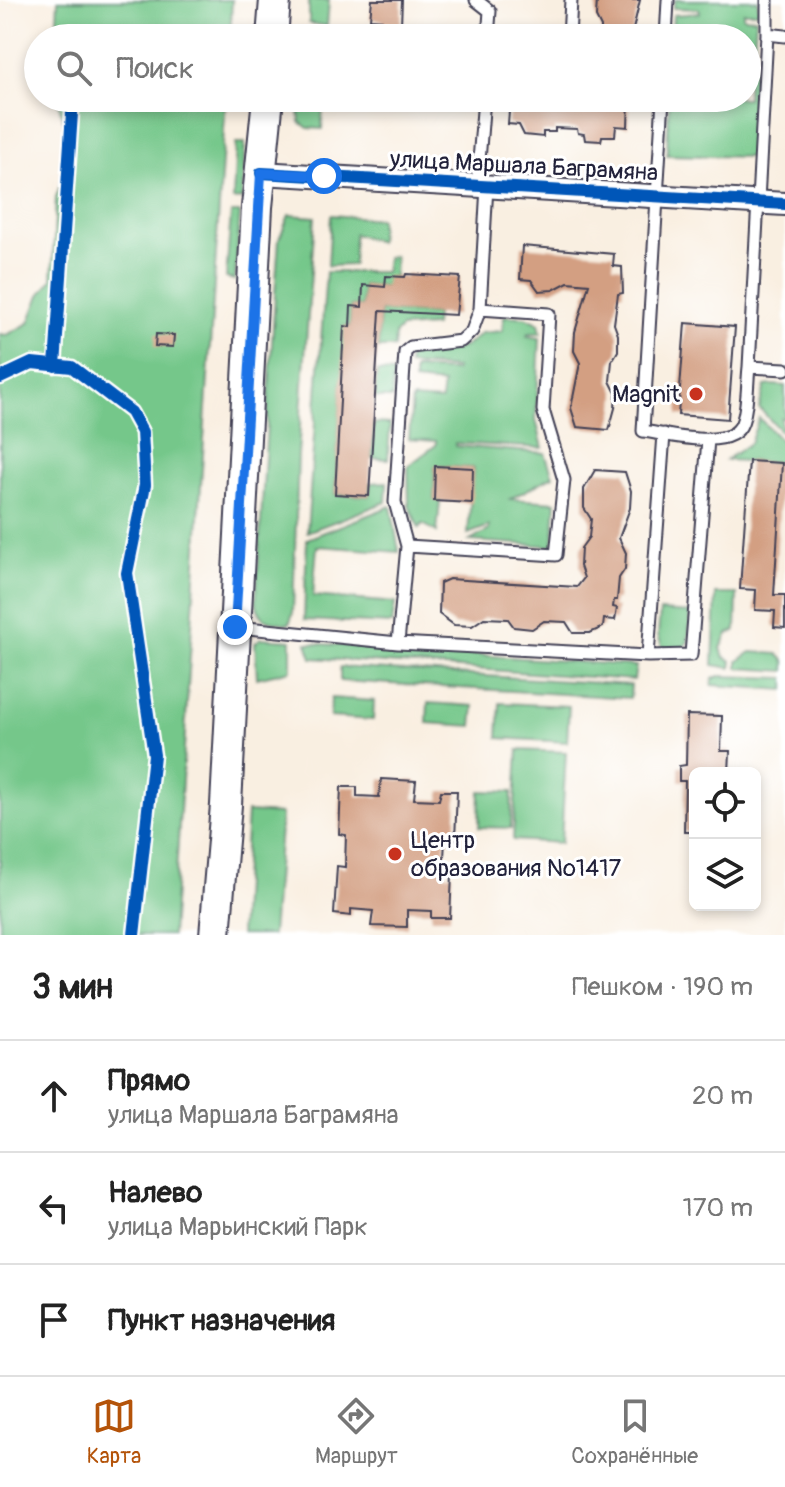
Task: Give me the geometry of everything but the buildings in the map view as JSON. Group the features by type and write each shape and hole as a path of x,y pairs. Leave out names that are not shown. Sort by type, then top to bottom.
{"main road":[{"path":"273,24 275,0"},
{"path":"215,935 267,112"}],"street":[{"name":"улица Маршала Баграмяна","path":"261,173 785,204"}],"lane":[{"path":"476,0 490,11 489,24"},
{"path":"570,24 571,0"},
{"path":"667,24 668,0"},
{"path":"662,112 643,431 708,439 734,435 742,423 749,367 767,0"},
{"path":"767,34 785,36"},
{"path":"398,643 407,546 395,502 405,352 411,347 461,341 472,331 480,309 484,112"},
{"path":"407,546 556,555 564,480 543,410 549,314 480,309"},
{"path":"749,367 785,369"},
{"path":"648,656 664,434"},
{"path":"235,627 398,643 648,656 691,655 708,439"}],"green space":[{"path":"58,0 232,0 231,24 57,24"},
{"path":"309,0 329,0 327,24 309,23"},
{"path":"675,0 758,0 758,12 743,12 743,17 756,18 756,24 673,24 673,15 700,13 699,9 673,8"},
{"path":"61,112 225,112 172,935 0,935 0,334 7,335 29,323 40,295 52,280 56,197 68,163 66,129"},
{"path":"299,112 323,112 322,129 308,128 300,122"},
{"path":"669,112 752,112 751,157 667,155"},
{"path":"236,143 245,143 242,199 233,200"},
{"path":"231,213 240,213 235,280 226,278"},
{"path":"289,215 315,217 298,455 293,613 289,624 263,617 256,601 279,239"},
{"path":"331,215 380,219 379,242 354,234 353,265 328,266"},
{"path":"395,256 394,277 385,287 363,285 362,307 351,306 350,327 345,326 335,494 369,496 370,483 387,482 386,502 307,532 326,272 385,272 387,258"},
{"path":"380,311 436,314 435,326 401,328 395,334 394,348 378,348"},
{"path":"504,316 525,317 539,323 541,333 528,333 527,336 540,338 536,420 543,448 455,443 455,446 545,453 553,476 510,499 556,502 553,546 470,541 489,530 489,526 468,534 473,468 435,466 434,500 440,501 437,532 423,524 419,528 409,506 408,466 436,445 436,441 409,439 412,399 441,401 443,384 414,381 414,369 455,371 456,368 408,365 409,358 415,354 454,350 466,346 481,333 502,331"},
{"path":"377,372 393,373 392,398 375,398"},
{"path":"765,386 785,386 785,418 781,418 781,426 785,427 785,436 759,408"},
{"path":"759,418 785,445 785,481 781,481 782,463 726,460 750,443"},
{"path":"374,423 390,424 388,459 372,458"},
{"path":"391,506 399,552 317,546 313,596 395,603 392,624 304,620 307,539"},
{"path":"716,594 737,594 736,631 728,634 721,648 724,657 732,661 731,668 713,665"},
{"path":"660,611 691,613 688,642 684,647 662,647 658,635"},
{"path":"261,638 291,640 291,670 257,678 255,643"},
{"path":"307,643 636,666 634,680 312,658"},
{"path":"751,652 778,654 785,661 785,671 738,668 738,661"},
{"path":"340,667 631,685 630,698 340,681"},
{"path":"719,676 785,678 785,690 712,685 713,679"},
{"path":"331,698 374,701 373,720 330,717"},
{"path":"428,703 474,706 472,726 427,723"},
{"path":"500,703 569,706 567,742 498,738"},
{"path":"518,750 566,752 561,843 513,840"},
{"path":"480,791 512,792 511,828 479,827"},
{"path":"247,812 281,814 272,935 240,935"}],"cycle path":[{"path":"55,366 72,112"},
{"path":"261,173 785,204"},
{"path":"0,378 32,363 72,367 131,412 142,432 145,485 127,573 154,755 134,935"}],"place":[{"name":"Magnit","path":"696,394"},
{"name":"Центр образования №1417","path":"395,854"}],"route":[{"path":"235,627 261,173 324,176"}]}
